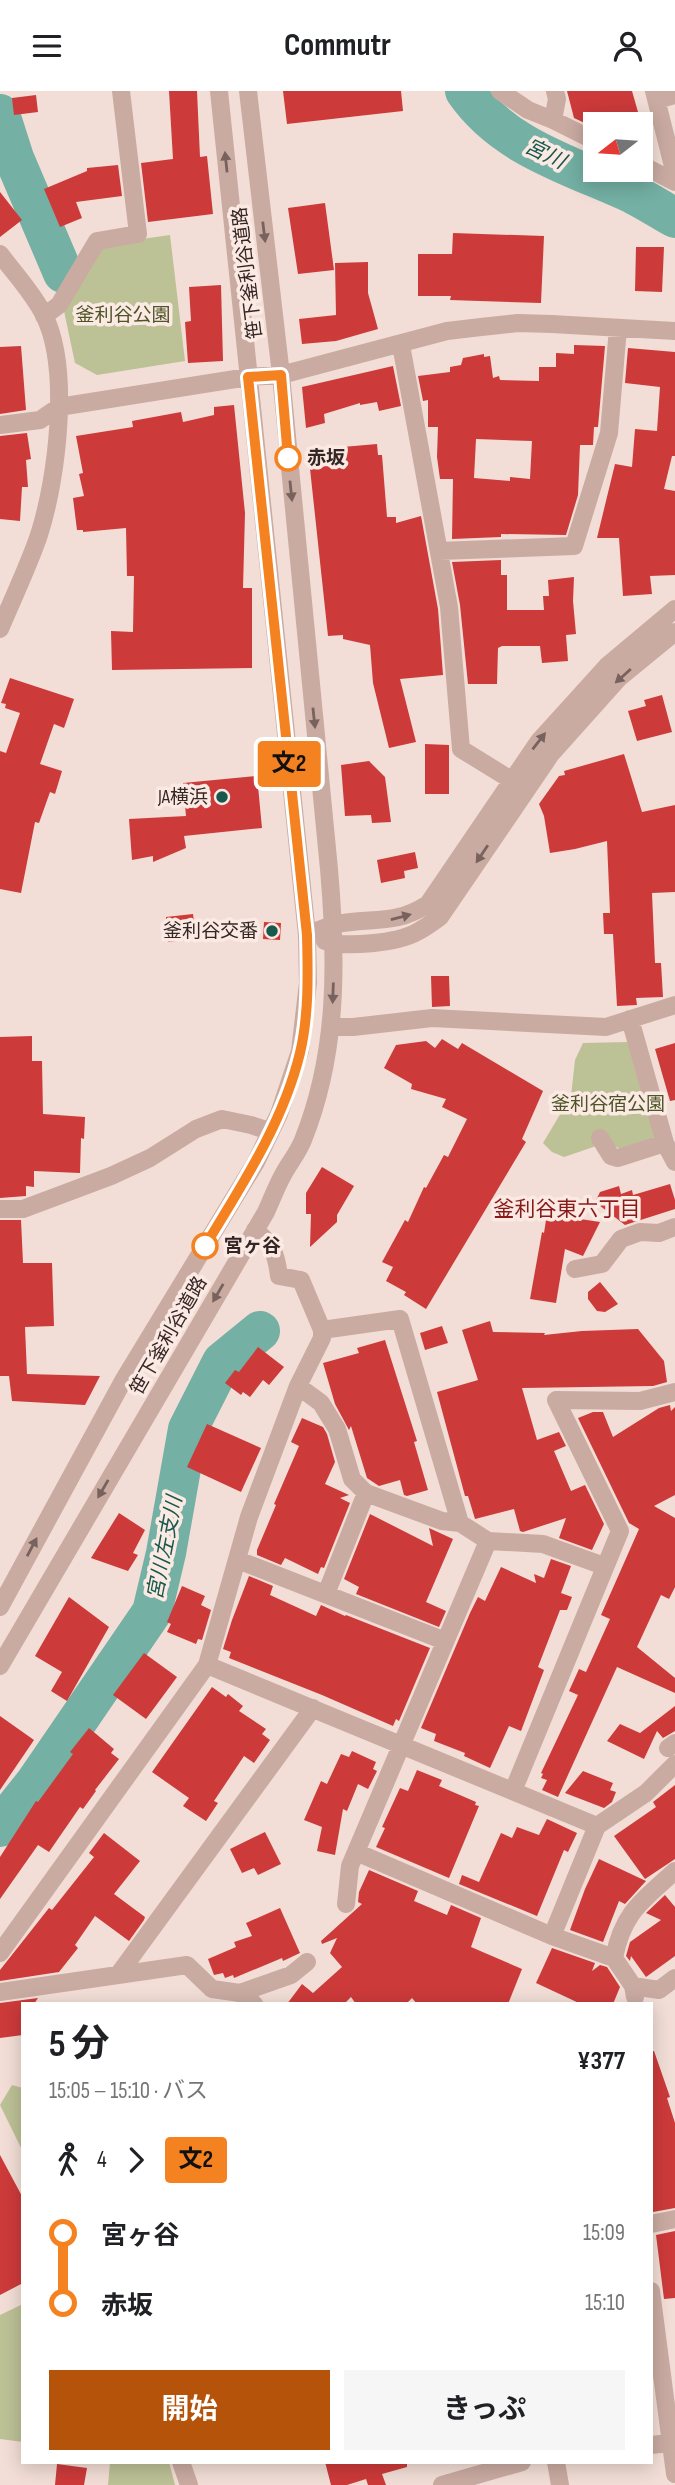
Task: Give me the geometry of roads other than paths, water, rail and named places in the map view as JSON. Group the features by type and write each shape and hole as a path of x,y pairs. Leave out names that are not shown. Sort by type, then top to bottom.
{"street":[{"path":"44,316 59,305 97,241 138,234 121,91"},
{"name":"笹下釜利谷道路","path":"0,1607 123,1381 256,1162 279,1114 300,1051 308,983 307,935 219,91"},
{"name":"笹下釜利谷道路","path":"0,1666 255,1230 303,1142 332,1027 334,925 281,375 248,91"},
{"path":"500,91 528,110 583,135"},
{"path":"553,120 557,99 555,91"},
{"path":"675,95 655,96 675,174"},
{"path":"653,171 675,182"},
{"path":"0,254 44,316 59,371 50,491 38,535 0,629"},
{"path":"0,425 40,420 58,407 248,377 281,375 447,331 518,323 675,331"},
{"path":"439,551 574,546 609,433 618,328"},
{"path":"401,345 449,607 460,749 519,784"},
{"path":"307,935 335,944 394,940 416,933 440,917 519,784 539,741 607,666 675,609"},
{"path":"307,935 334,925 412,915 428,904 519,784 551,754 619,678 675,632"},
{"path":"332,1027 432,1018 606,1027 675,1005"},
{"path":"630,1019 665,1143 675,1163"},
{"path":"0,1209 23,1209 111,1176 150,1158 196,1129 222,1119 269,1131"},
{"path":"600,1138 611,1156 618,1158 665,1143"},
{"path":"0,1953 207,1665 249,1517 298,1386 322,1338 322,1330 302,1280 279,1276 277,1259 270,1243 255,1230"},
{"path":"575,1269 602,1264 621,1239 640,1232 667,1230"},
{"path":"322,1330 400,1319 460,1523"},
{"path":"298,1386 321,1403 337,1429 352,1479 366,1493 442,1521 460,1523 488,1541 543,1543 604,1566"},
{"path":"513,1791 620,1531 556,1400 640,1401 675,1392"},
{"path":"326,1594 366,1493"},
{"path":"346,1904 350,1866 488,1541"},
{"path":"238,1560 445,1641"},
{"path":"207,1665 597,1826"},
{"path":"118,1975 313,1708"},
{"path":"552,1936 597,1826 646,1793 673,1752"},
{"path":"356,1852 552,1936 614,1958 634,1992 659,1990 675,1978"},
{"path":"614,1958 618,1940 633,1909 675,1871"},
{"path":"0,1992 187,1965 212,1989 247,1999 291,1975 307,1962"},
{"path":"653,2224 675,2219"},
{"path":"653,2299 667,2352 670,2443 675,2474"},
{"path":"653,2445 670,2443"},
{"path":"182,2464 190,2485"},
{"path":"444,2485 515,2464"},
{"path":"556,2464 560,2485"}],"waterway":[{"name":"宮川","path":"465,91 481,111 519,141 633,194 675,218"},
{"name":"宮川左支川","path":"0,114 14,158 63,273"},
{"name":"宮川左支川","path":"0,1827 35,1783 152,1612 166,1553 188,1429 222,1362 260,1331"}],"place":[{"name":"赤坂","path":"288,458"},
{"name":"JA横浜","path":"222,797"},
{"name":"釜利谷交番","path":"272,931"},
{"name":"宮ヶ谷","path":"205,1246"}],"district":[{"name":"釜利谷東六丁目","path":"567,1209"}],"park label":[{"name":"釜利谷公園","path":"123,315"},
{"name":"釜利谷宿公園","path":"608,1104"}]}
